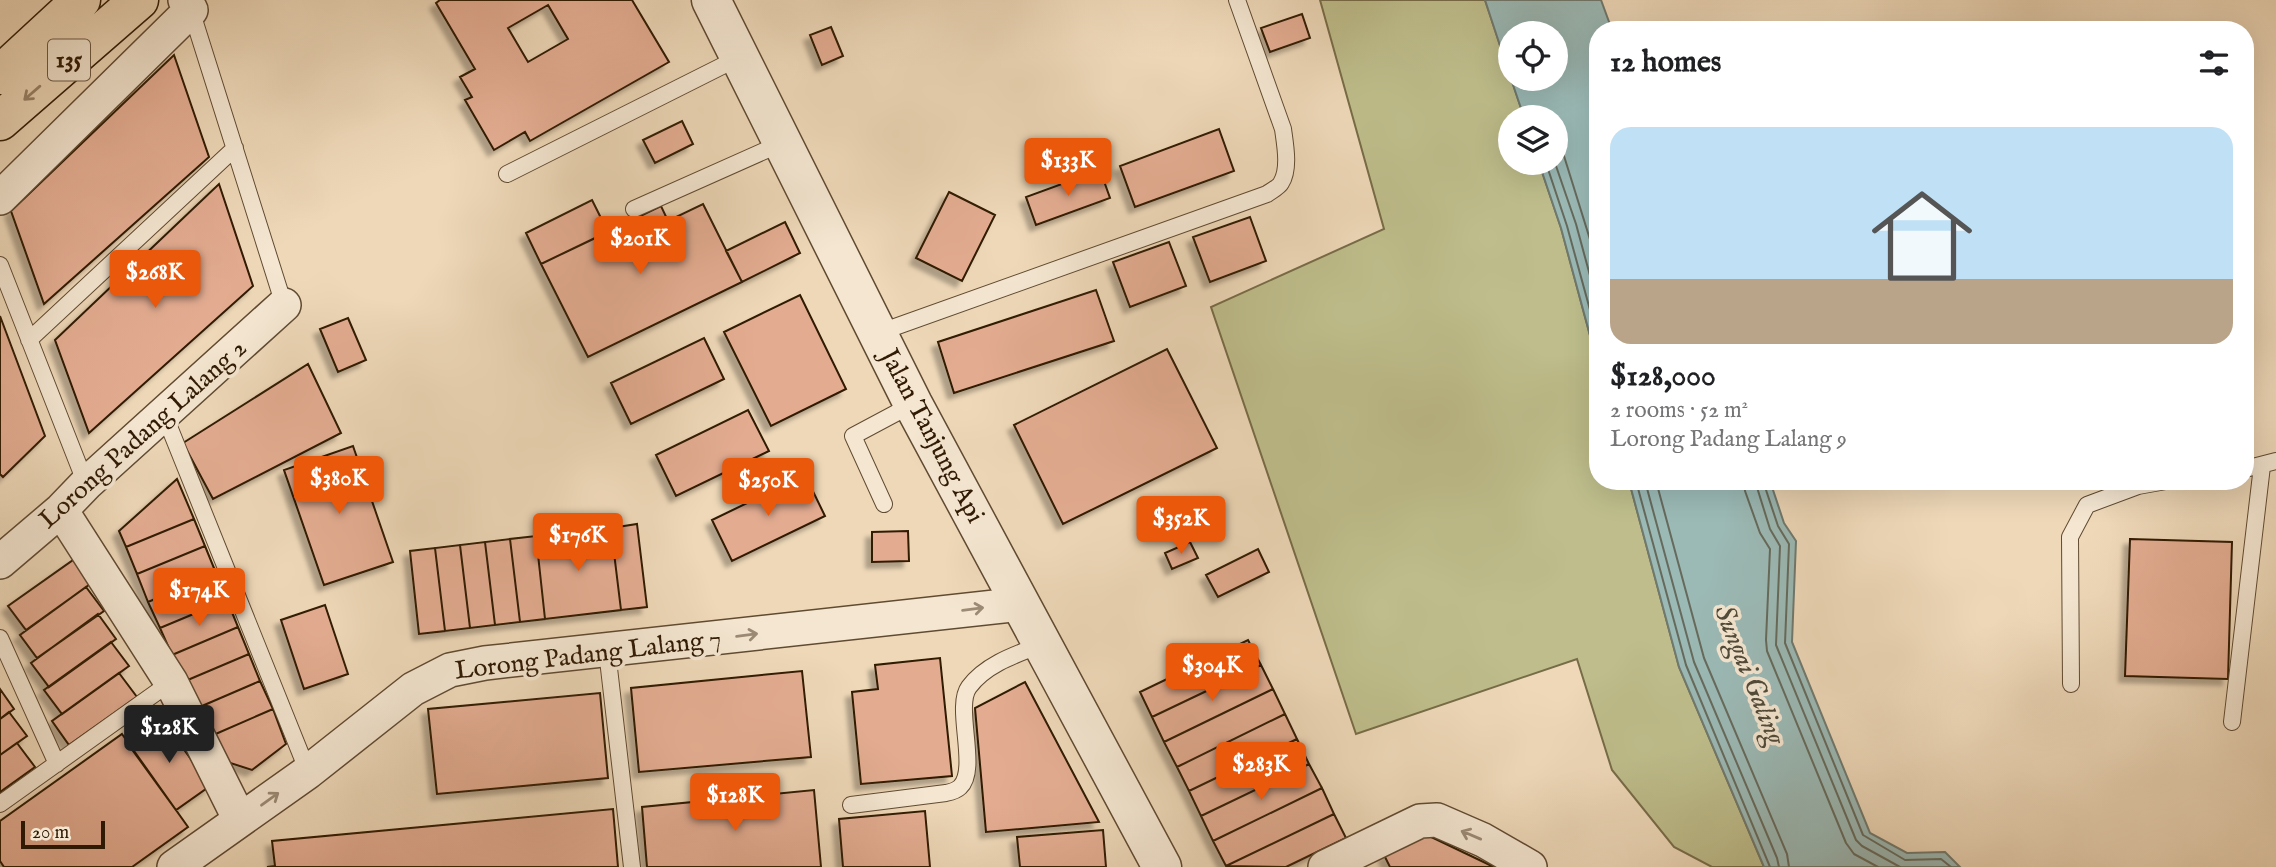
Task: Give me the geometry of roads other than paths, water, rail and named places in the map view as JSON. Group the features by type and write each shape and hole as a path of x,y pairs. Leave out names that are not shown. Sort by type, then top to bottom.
{"main road":[{"name":"135","path":"0,75 81,0"},
{"name":"135","path":"0,121 139,0"}],"street":[{"name":"Jalan Tanjung Api","path":"711,0 913,404 1162,867"},
{"path":"0,198 188,5"},
{"name":"Lorong Padang Lalang 2","path":"0,562 61,510 86,484 284,305"},
{"path":"61,510 171,682 240,820"},
{"name":"Lorong Padang Lalang 7","path":"174,867 308,772 413,689 450,670 485,663 1021,604"},
{"path":"1325,867 1365,858 1420,821 1437,820 1483,840 1530,867"}],"lane":[{"path":"878,333 1267,194 1281,184 1286,149 1283,129 1237,0"},
{"path":"188,5 284,305"},
{"path":"507,174 740,57"},
{"path":"635,208 782,143"},
{"path":"29,340 234,148"},
{"path":"0,265 86,484"},
{"path":"884,504 853,436 913,404"},
{"path":"164,414 308,772"},
{"path":"2232,722 2269,464"},
{"path":"2071,684 2070,537 2087,505 2125,490"},
{"path":"0,638 57,764"},
{"path":"851,806 946,793 963,786 966,777 967,741 964,698 968,688 997,663 1043,644"},
{"path":"607,651 632,867"},
{"path":"0,804 171,682"}],"water":[{"path":"1485,0 1601,0 1609,21 1589,21 1589,332 1561,228 1543,175 1568,175 1568,105 1520,105 1515,91 1568,91 1568,21 1498,21 1498,40"},
{"name":"Sungai Galing","path":"1631,490 1773,490 1784,523 1796,541 1792,642 1870,833 1907,853 1945,852 1960,867 1764,867 1679,667"}]}
